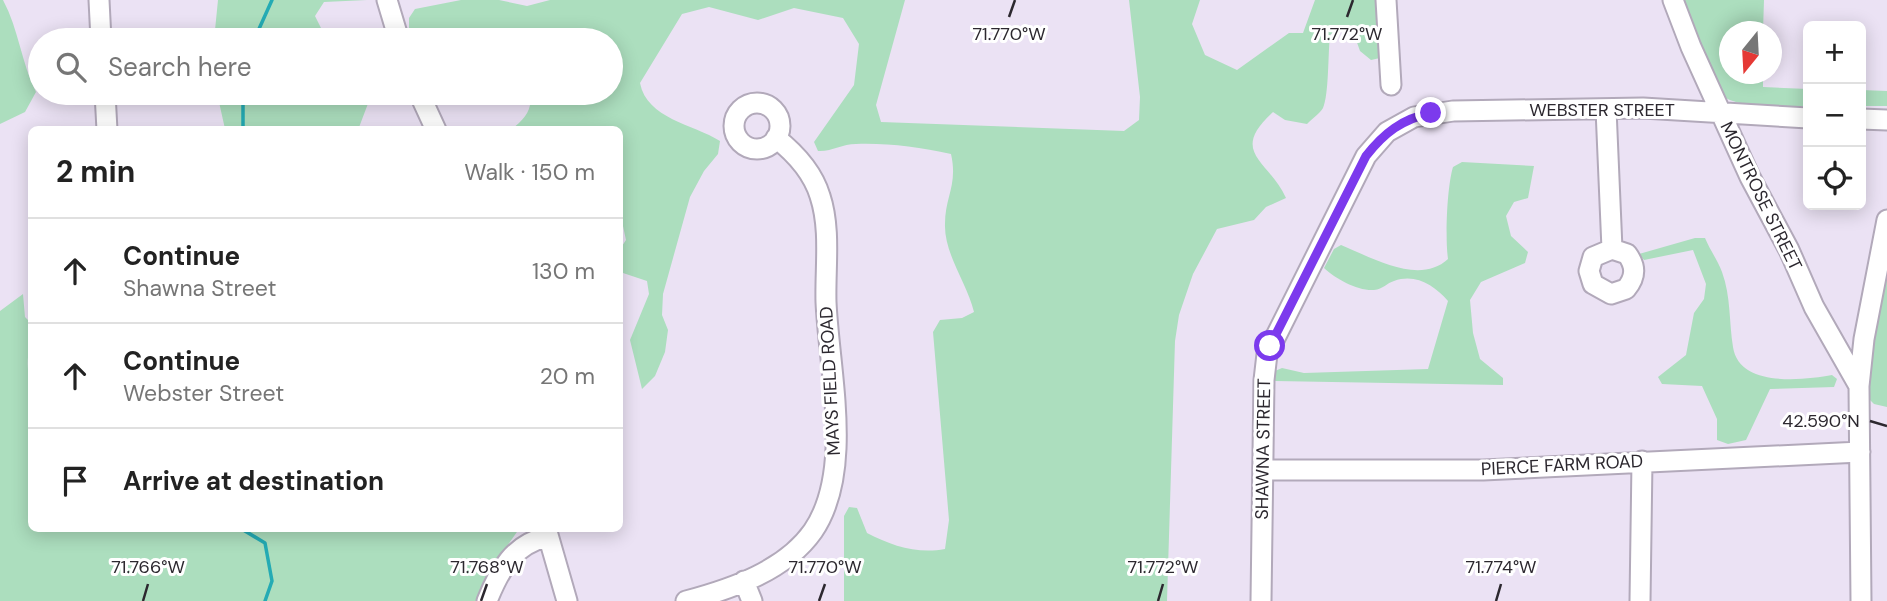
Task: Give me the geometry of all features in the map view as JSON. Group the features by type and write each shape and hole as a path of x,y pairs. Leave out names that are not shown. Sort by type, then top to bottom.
{"street":[{"path":"99,0 101,28"},
{"path":"387,0 395,28"},
{"path":"1386,0 1391,85"},
{"name":"MONTROSE STREET","path":"1673,0 1719,111 1830,334 1859,386"},
{"path":"105,105 107,126"},
{"path":"425,105 434,126"},
{"path":"1606,109 1612,249"},
{"name":"WEBSTER STREET","path":"1398,125 1414,117 1453,111 1719,111 1803,118"},
{"path":"1866,119 1887,120"},
{"name":"SHAWNA STREET","path":"1261,601 1264,380 1270,346 1357,171 1376,143 1398,125"},
{"name":"MAYS FIELD ROAD","path":"686,601 744,581 788,558 813,530 829,496 835,454 822,204 810,174 776,138"},
{"path":"1861,601 1859,386 1864,339 1887,220"},
{"path":"1830,334 1846,341 1864,339"},
{"name":"PIERCE FARM ROAD","path":"1263,470 1472,470 1860,452"},
{"path":"1640,601 1642,461"},
{"path":"487,601 517,550 546,533 567,601"},
{"path":"744,581 752,601"}],"green space":[{"path":"0,0 3,0 28,72 29,105 25,112 0,124"},
{"path":"218,0 367,0 324,2 315,16 321,28 215,28"},
{"path":"461,0 499,0 527,6 550,0 905,0 876,105 881,122 1124,131 1139,120 1140,97 1129,0 1200,0 1192,24 1205,55 1237,70 1289,33 1303,33 1315,0 1382,0 1380,58 1371,60 1360,51 1354,34 1336,31 1330,35 1326,94 1322,110 1307,124 1285,120 1273,112 1254,137 1256,156 1286,198 1266,207 1254,220 1217,229 1193,274 1179,315 1175,341 1167,601 844,601 844,516 849,507 857,508 867,533 876,538 915,550 945,549 949,520 933,332 940,320 962,318 974,312 946,235 946,214 953,174 951,154 903,146 868,144 851,144 818,151 814,142 854,85 859,44 843,18 794,8 758,20 709,7 682,14 640,83 644,95 661,113 720,141 718,154 704,171 690,197 663,294 662,315 668,330 665,352 655,376 642,389 630,340 649,294 647,281 623,273 623,244 626,240 623,226 623,126 515,126 527,113 530,105 623,105 623,28 409,28 409,18 415,9"},
{"path":"1681,0 1764,0 1763,21 1719,21 1719,84 1763,84 1763,87 1803,89 1803,106 1749,105 1727,99 1717,93"},
{"path":"1866,90 1887,91 1887,106 1866,106"},
{"path":"220,105 367,105 360,126 224,126"},
{"path":"1462,162 1534,166 1528,198 1514,202 1506,216 1511,236 1528,252 1525,263 1481,282 1470,300 1473,333 1480,359 1503,378 1503,385 1275,381 1275,371 1282,368 1304,373 1428,369 1448,301 1443,296 1424,282 1410,279 1394,281 1377,289 1361,289 1324,268 1334,249 1341,245 1380,262 1409,270 1436,267 1448,259 1449,187 1453,167"},
{"path":"1695,238 1705,238 1722,272 1733,347 1738,360 1747,369 1774,378 1832,375 1837,379 1834,387 1770,389 1746,440 1728,444 1717,440 1717,419 1702,386 1662,384 1658,377 1686,355 1694,313 1704,299 1706,284 1693,250 1644,260 1639,254"},
{"path":"1887,274 1887,407 1874,404 1866,396 1872,347"},
{"path":"23,294 25,317 28,320 28,532 517,532 493,566 479,601 0,601 0,311"}],"waterway":[{"path":"259,28 272,0"},
{"path":"243,105 243,126"},
{"path":"247,532 265,543 272,581 265,601"}],"route":[{"path":"1270,346 1366,156 1387,132 1414,117 1431,113"}]}
